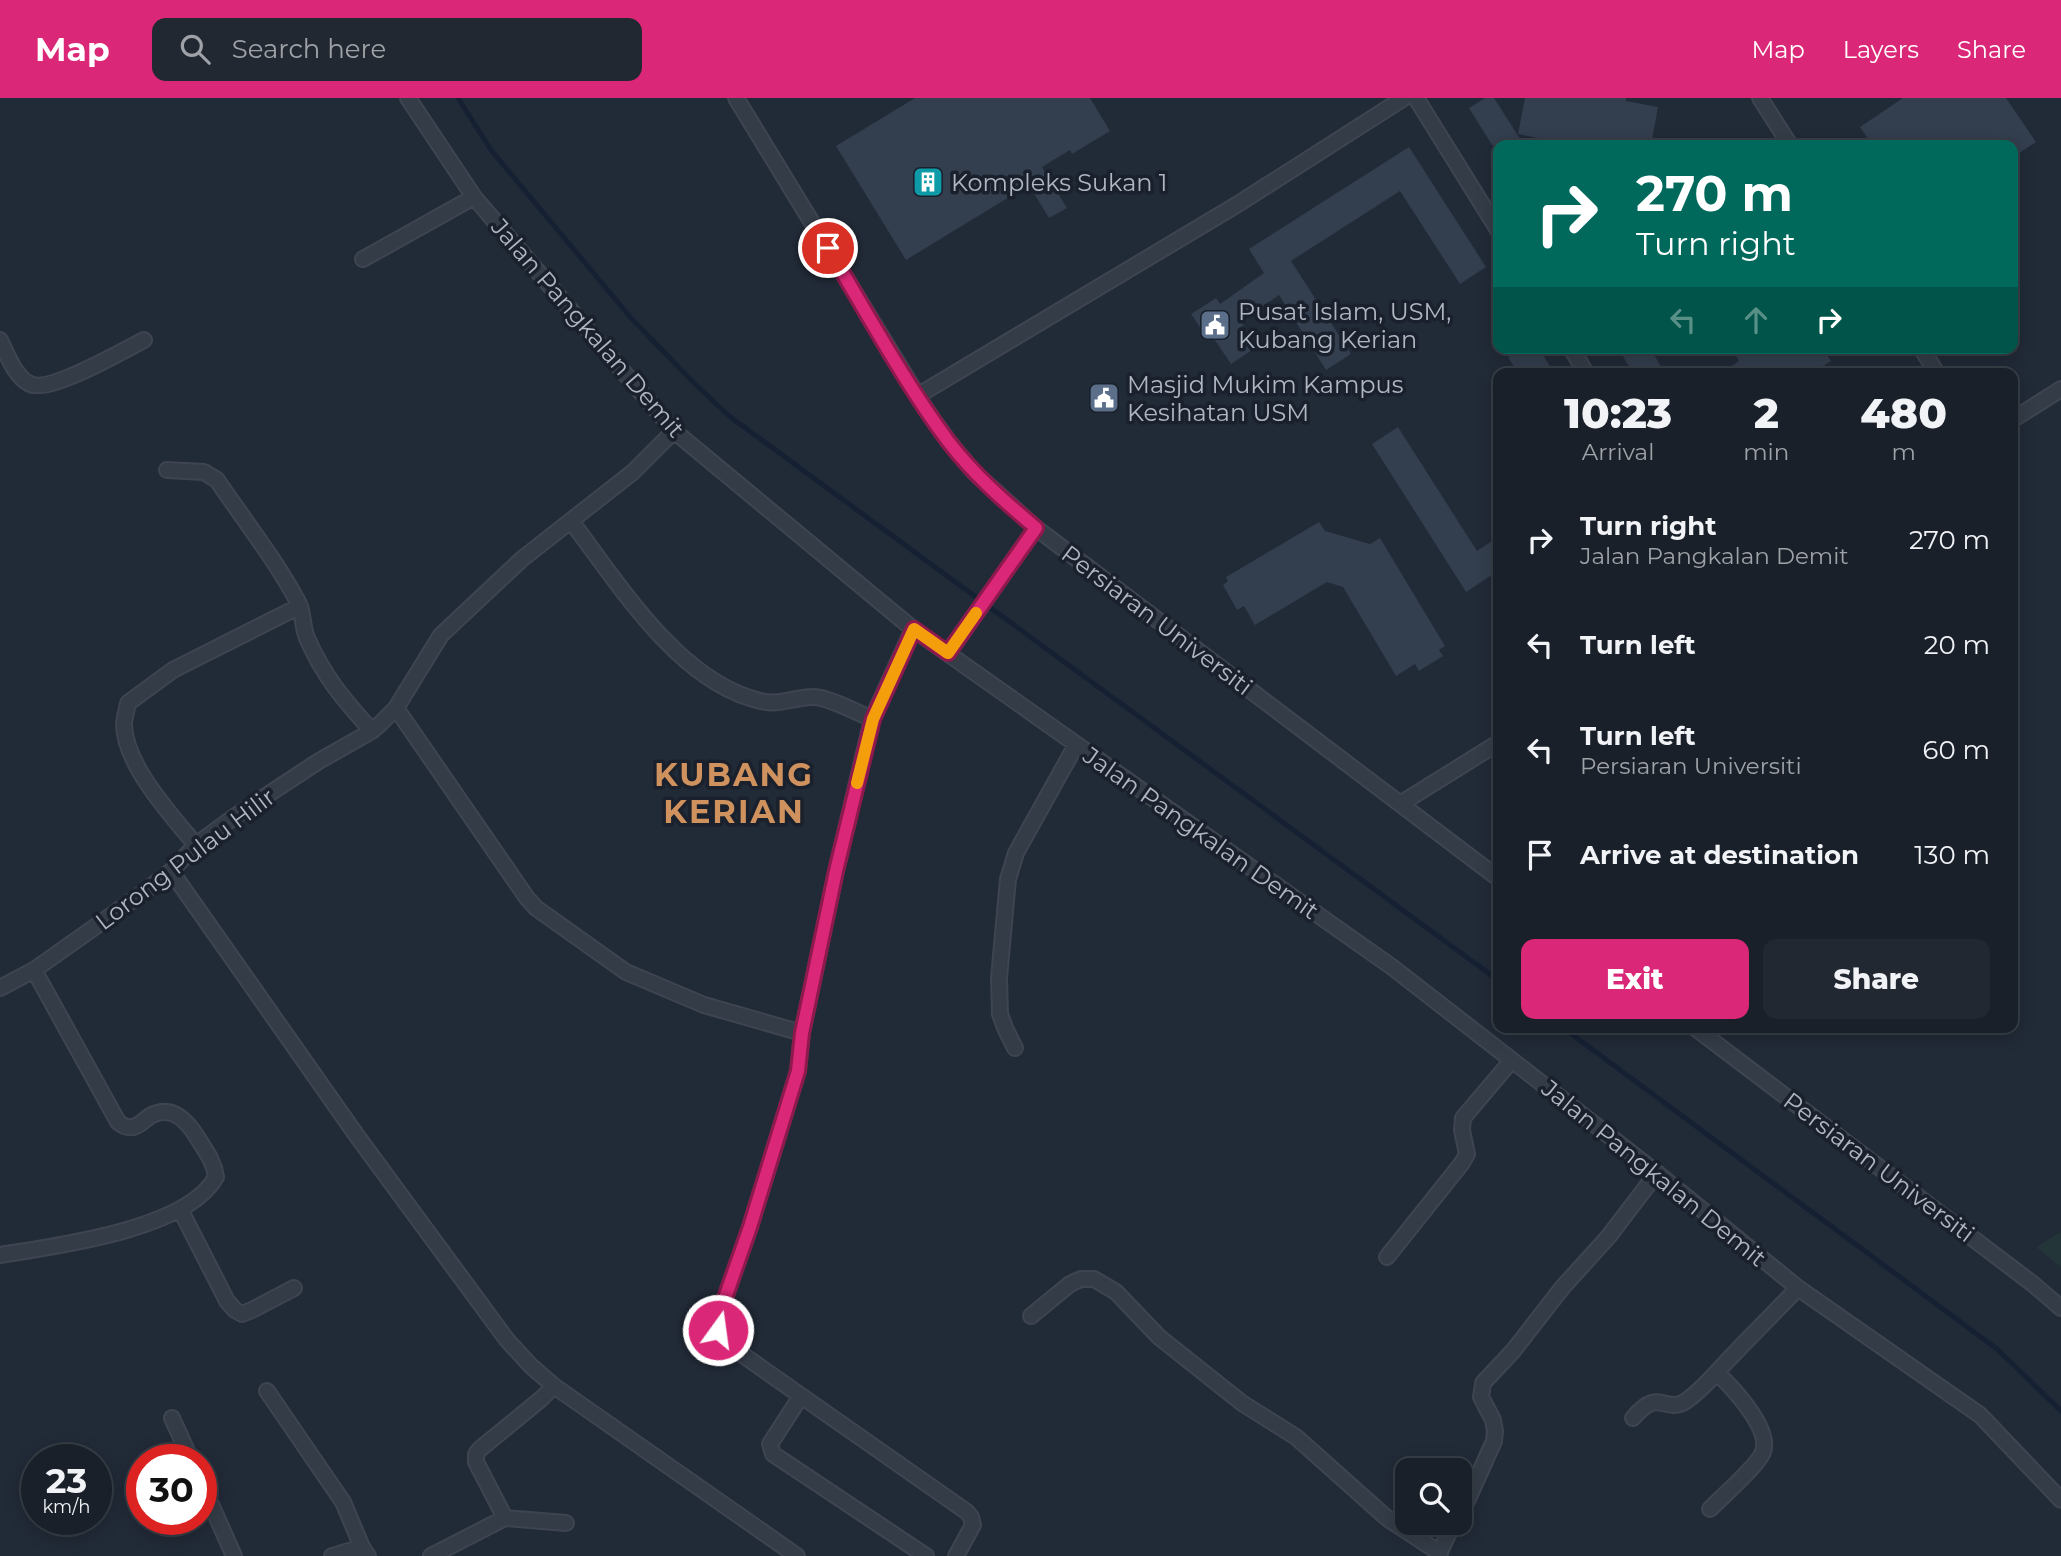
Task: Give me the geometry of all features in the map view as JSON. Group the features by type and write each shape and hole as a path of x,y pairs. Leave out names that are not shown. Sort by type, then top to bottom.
{"street":[{"name":"Jalan Pangkalan Demit","path":"408,98 474,197 674,431 914,629 1392,967 1657,1173 1798,1288 1980,1415 2061,1500"},
{"name":"Persiaran Universiti","path":"736,98 918,396 949,442 974,472 1036,528 1493,874"},
{"path":"918,396 1238,204 1404,98"},
{"path":"1416,98 1493,222"},
{"path":"1760,98 1787,140"},
{"path":"363,259 474,197"},
{"path":"0,340 23,379 32,386 52,384 144,340"},
{"path":"2018,416 2061,389"},
{"name":"Lorong Pulau Hilir","path":"0,988 34,970 171,871 196,845 319,761 372,731 396,708 441,635 522,559 633,472 674,431"},
{"path":"167,470 204,471 217,480 286,580 300,606 305,633 318,663 334,687 372,731"},
{"path":"571,521 673,650 719,686 752,699 778,704 815,696 873,719"},
{"path":"948,653 1036,528"},
{"path":"196,845 160,802 139,768 126,740 124,723 128,704 173,670 300,606"},
{"path":"914,629 873,719 836,871 802,1033 798,1071 750,1227 718,1318 718,1330 730,1346 967,1512 973,1525 956,1556"},
{"path":"396,708 536,908 626,972 704,1004 802,1033"},
{"path":"1016,1048 1000,1014 999,990 1008,879 1016,853 1076,745"},
{"path":"1400,804 1493,746"},
{"path":"171,871 356,1136 507,1340 554,1386 797,1556"},
{"path":"0,1255 81,1242 144,1225 180,1209 211,1186 216,1177 211,1160 187,1121 178,1115 166,1112 153,1114 137,1126 128,1127 118,1122 34,970"},
{"name":"Persiaran Universiti","path":"1702,1033 2061,1308"},
{"path":"1387,1257 1462,1163 1467,1154 1462,1130 1463,1118 1512,1060"},
{"path":"1472,1490 1494,1441 1493,1420 1481,1397 1483,1383 1609,1236 1657,1173"},
{"path":"180,1209 227,1301 235,1310 242,1314 252,1311 294,1288"},
{"path":"1031,1316 1070,1284 1081,1279 1094,1279 1116,1292 1158,1337 1242,1403 1296,1437 1388,1519 1439,1554 1448,1535"},
{"path":"1633,1418 1654,1401 1676,1405 1683,1403 1717,1373 1798,1288"},
{"path":"1710,1509 1759,1458 1765,1447 1759,1426 1741,1397 1717,1373"},
{"path":"505,1518 476,1462 476,1454 554,1386"},
{"path":"267,1391 343,1502 365,1552 332,1556"},
{"path":"801,1396 770,1444 773,1454 926,1556"},
{"path":"172,1418 184,1444"},
{"path":"217,1518 234,1556"},
{"path":"431,1556 505,1518 566,1523"}],"shaded area":[{"path":"2061,1232 2061,1267 2036,1247"}],"building":[{"name":"Kompleks Sukan 1","path":"915,98 1090,98 1110,131 1072,154 1070,150 1042,167 1067,208 1049,218 1029,185 906,260 836,146"},
{"path":"1485,98 1494,98 1521,140 1493,140 1492,145 1469,108"},
{"path":"1525,98 1626,98 1626,101 1658,107 1652,140 1548,140 1518,134"},
{"path":"1903,98 2006,98 2036,142 2018,154 2018,140 1869,140 1860,127"},
{"path":"1409,147 1486,267 1460,284 1400,191 1291,261 1351,354 1326,370 1279,295 1241,321 1244,325 1238,329 1252,350 1231,364 1212,336 1208,339 1191,314 1216,298 1220,304 1264,273 1249,249"},
{"path":"1513,354 1543,354 1551,368 1515,368 1508,357"},
{"path":"1622,354 1654,354 1662,368 1630,368"},
{"path":"1735,354 1826,354 1831,361 1820,368 1728,368 1739,361"},
{"path":"1398,427 1477,551 1493,540 1493,574 1466,592 1372,444"},
{"path":"1319,522 1325,531 1370,544 1380,538 1445,646 1439,650 1443,656 1419,671 1415,664 1396,676 1343,587 1327,582 1255,625 1244,606 1237,610 1223,585 1228,581 1226,577"}],"waterway":[{"path":"458,98 491,150 631,318 729,416 1493,976"},
{"path":"1570,1033 1997,1349 2061,1411"}],"slow traffic":[{"path":"857,783 873,719 914,629 948,653 976,613"}],"place":[{"name":"Kompleks Sukan 1","path":"928,182"},
{"name":"Pusat Islam, USM, Kubang Kerian","path":"1215,325"},
{"name":"Masjid Mukim Kampus Kesihatan USM","path":"1104,398"}],"district":[{"name":"KUBANG KERIAN","path":"734,792"}],"route":[{"path":"718,1330 718,1318 750,1227 798,1071 802,1033 836,871 873,719 914,629 948,653 1036,528 974,472 949,442 927,411 828,248"}]}
